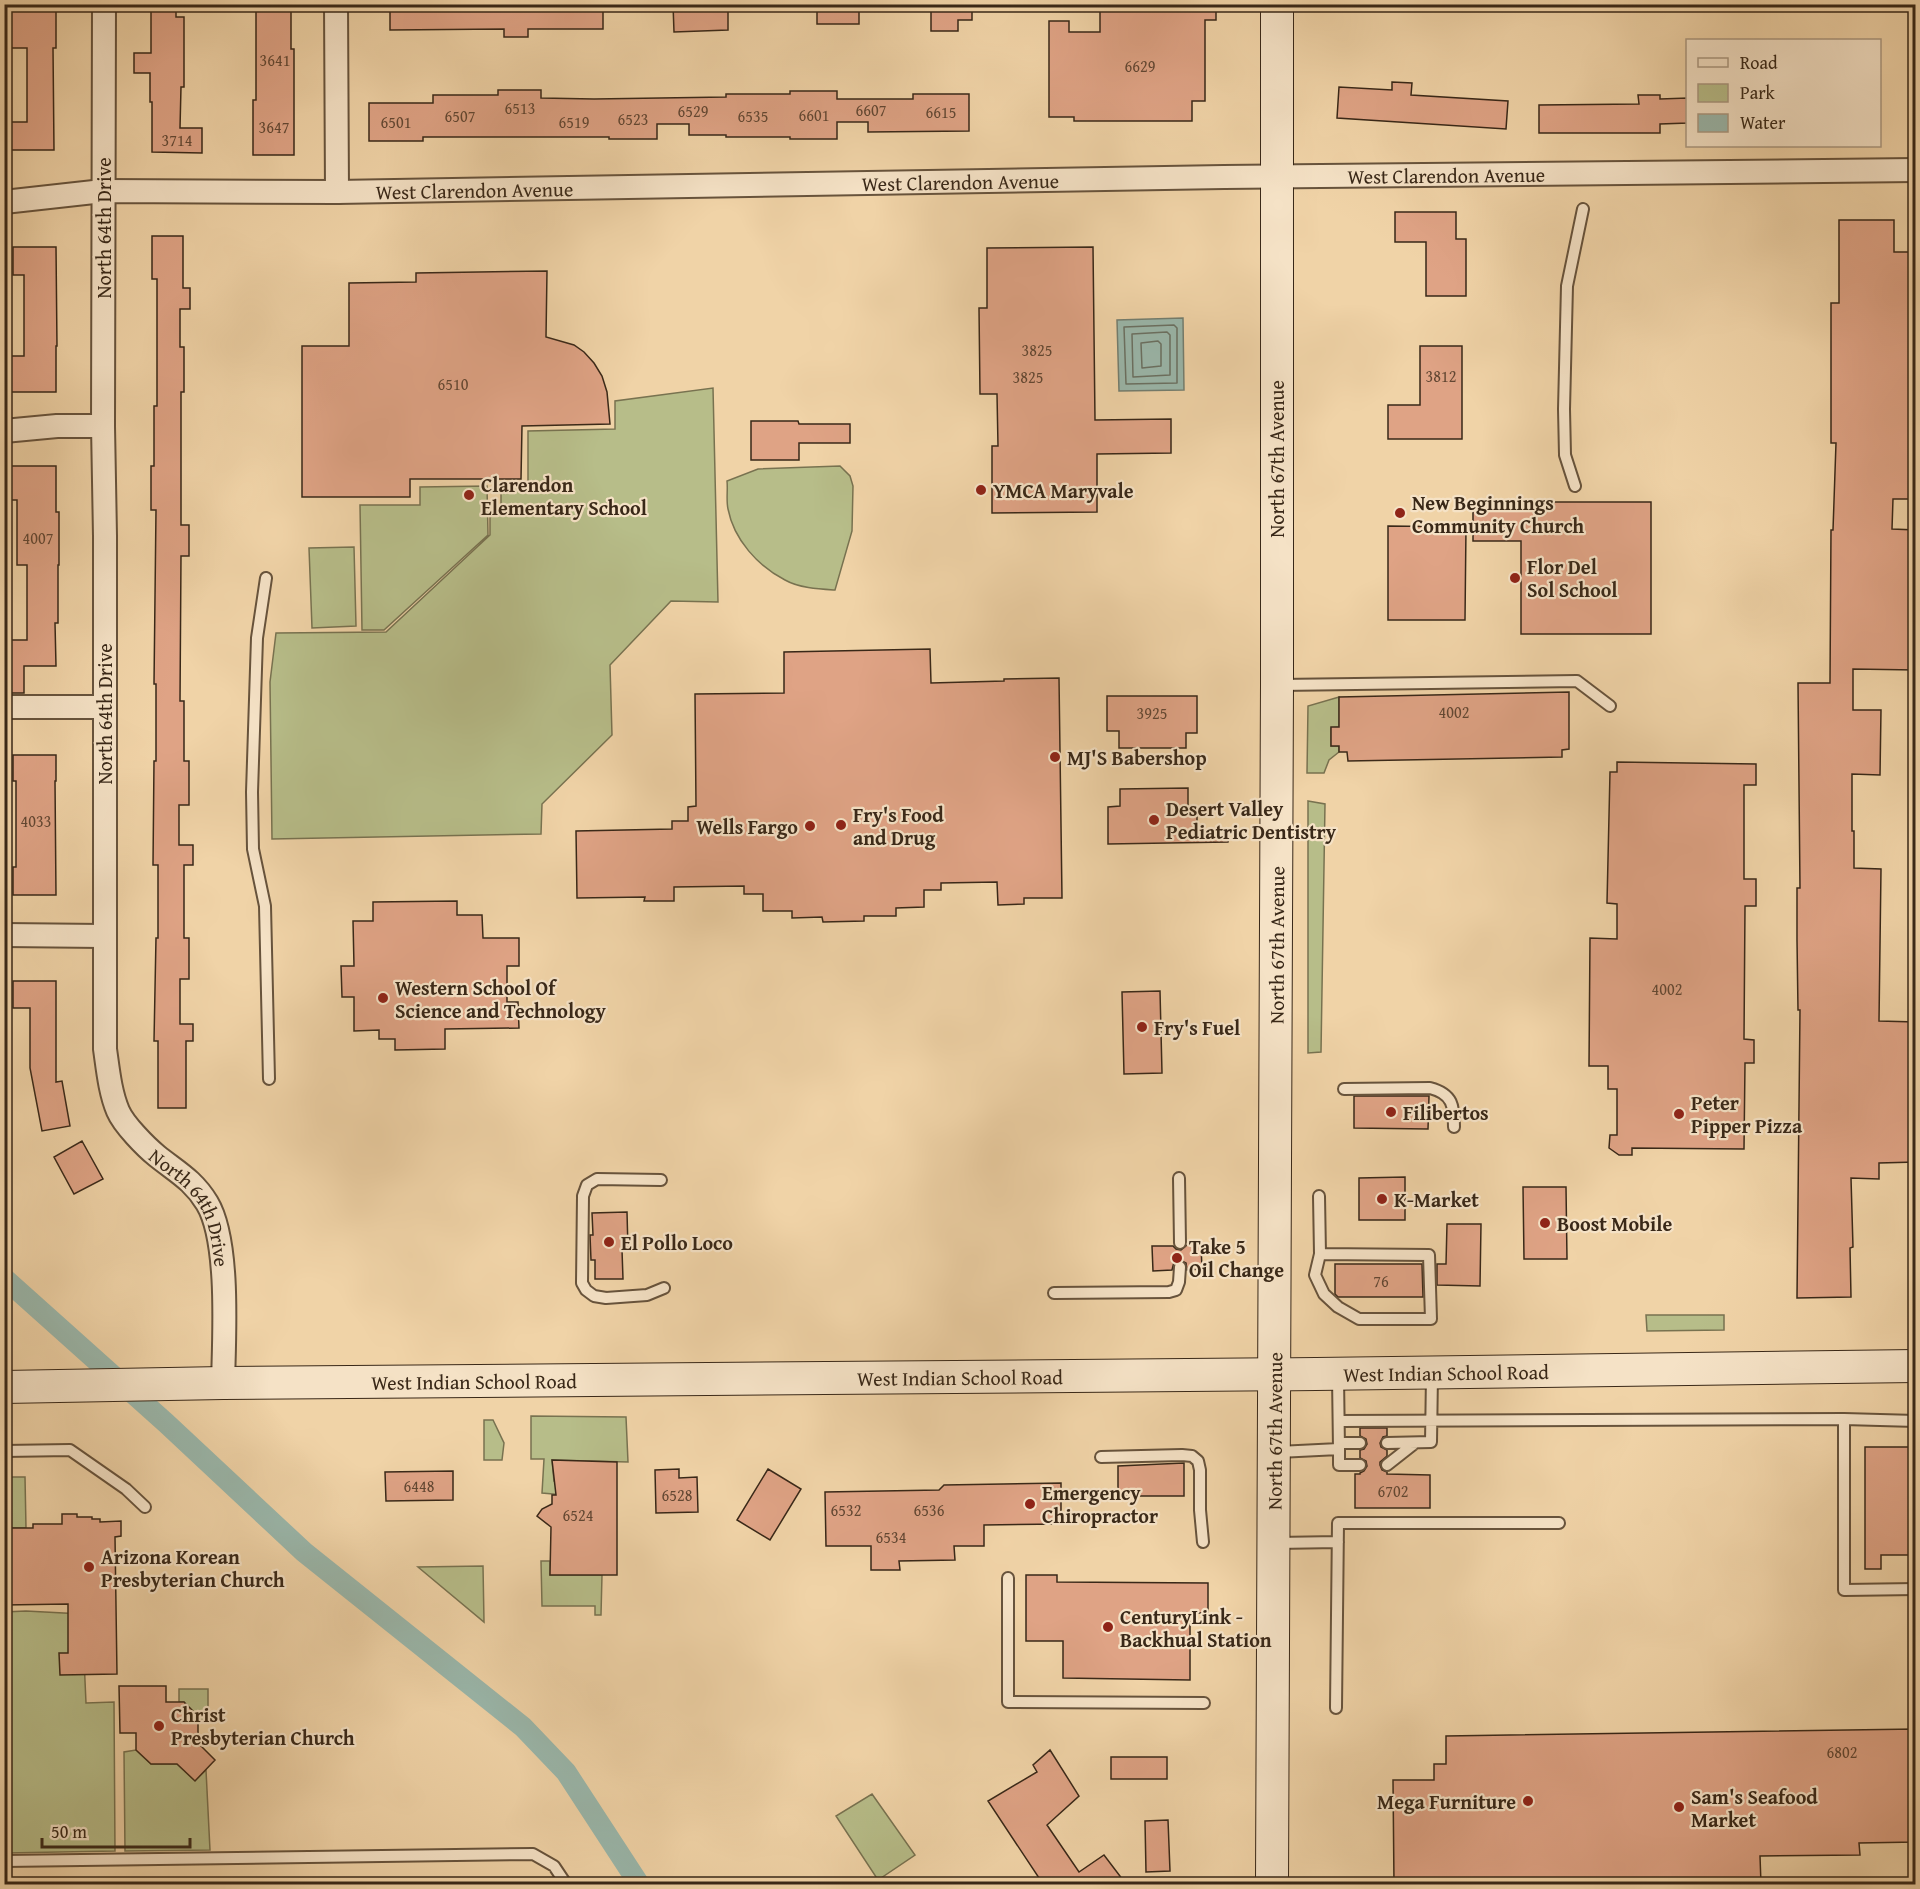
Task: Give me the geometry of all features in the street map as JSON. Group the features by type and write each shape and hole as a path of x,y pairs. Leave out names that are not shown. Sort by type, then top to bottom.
{"main road":[{"name":"North 67th Avenue","path":"1272,1884 1277,685 1277,4"},
{"name":"West Indian School Road","path":"4,1387 1916,1366"}],"street":[{"name":"North 64th Drive","path":"104,4 105,1049 109,1078 119,1113 155,1154 191,1181 208,1204 217,1228 223,1272 223,1383"},
{"path":"336,4 337,192"},
{"name":"West Clarendon Avenue","path":"4,202 103,191 337,192 1277,176 1916,170"},
{"path":"4,431 57,426 103,426"},
{"path":"4,708 104,707"},
{"path":"4,935 104,936"}],"lane":[{"path":"1575,486 1565,455 1564,387 1568,286 1583,209"},
{"path":"266,578 257,638 252,792 253,849 265,906 269,1079"},
{"path":"1277,685 1577,681 1610,706"},
{"path":"1344,1089 1430,1088 1441,1091 1450,1099 1454,1112 1454,1127"},
{"path":"1179,1178 1180,1243"},
{"path":"661,1180 597,1179 587,1185 583,1197 582,1283 586,1290 594,1296 606,1298 647,1295 664,1288"},
{"path":"1319,1197 1320,1254 1315,1275 1324,1294 1359,1319 1431,1319 1429,1255 1320,1254"},
{"path":"1054,1293 1168,1292 1176,1290 1180,1267"},
{"path":"1387,1443 1431,1442 1432,1372"},
{"path":"1338,1373 1340,1465 1360,1465"},
{"path":"1339,1421 1844,1419 1916,1421"},
{"path":"1844,1419 1844,1590 1916,1589"},
{"path":"1387,1465 1415,1442"},
{"path":"1274,1452 1360,1443"},
{"path":"4,1451 70,1450 126,1489 145,1507"},
{"path":"1101,1457 1182,1455 1192,1456 1198,1461 1203,1542"},
{"path":"1336,1708 1338,1523 1559,1523"},
{"path":"1274,1543 1338,1542"},
{"path":"1008,1578 1008,1702 1204,1703"},
{"path":"4,1861 532,1854 554,1866 566,1884"}],"green space":[{"path":"713,388 718,602 671,601 610,665 612,735 542,804 541,834 272,839 270,682 276,633 386,632 490,535 490,513 501,513 501,484 528,483 528,431 615,429 615,401"},
{"path":"840,466 850,476 853,486 852,531 835,590 796,585 775,574 757,560 742,541 728,509 727,481 758,469"},
{"path":"487,486 488,535 384,630 362,630 360,505 420,505 420,487"},
{"path":"354,547 356,626 312,628 309,548"},
{"path":"1339,697 1339,727 1331,728 1331,746 1339,746 1339,752 1329,760 1324,773 1307,773 1308,706"},
{"path":"1308,801 1325,804 1321,1052 1308,1053"},
{"path":"1646,1315 1724,1315 1724,1330 1647,1331"},
{"path":"531,1416 626,1417 628,1462 552,1460 554,1481 563,1482 564,1495 542,1493 544,1459 531,1459"},
{"path":"484,1420 493,1420 504,1443 502,1460 484,1460"},
{"path":"4,1477 25,1477 26,1528 5,1528"},
{"path":"541,1561 550,1561 550,1575 602,1575 601,1615 595,1615 595,1606 542,1606"},
{"path":"483,1566 484,1622 418,1567"},
{"path":"4,1612 82,1614 86,1703 114,1702 115,1851 5,1853"},
{"path":"179,1689 208,1689 208,1720 198,1720 184,1702 179,1702"},
{"path":"136,1750 151,1764 177,1764 195,1780 206,1770 210,1850 125,1851 124,1752"},
{"path":"872,1794 915,1855 878,1880 836,1816"}],"water":[{"path":"1183,318 1184,390 1119,391 1117,320"}],"building":[{"path":"151,4 176,4 176,17 184,17 184,87 181,87 180,128 202,128 202,153 152,152 150,73 134,73 134,53 151,53"},
{"path":"256,4 291,4 291,49 294,49 294,155 253,155 253,100 256,100"},
{"path":"390,4 603,4 603,29 528,29 528,37 504,37 504,29 390,30"},
{"path":"673,4 728,4 728,30 674,32"},
{"path":"817,4 859,4 859,24 817,24"},
{"path":"931,4 972,4 972,20 958,20 958,31 931,31"},
{"path":"1100,4 1216,4 1216,20 1205,20 1205,101 1192,101 1192,121 1074,121 1074,117 1049,117 1049,21 1069,21 1069,32 1100,32"},
{"path":"4,11 56,11 56,48 53,48 54,150 8,150 8,122 27,122 27,48 4,48"},
{"path":"1392,82 1412,83 1411,95 1508,101 1506,129 1337,118 1339,87 1392,90"},
{"path":"498,90 541,90 541,98 594,99 726,97 726,94 790,94 790,91 837,91 837,99 913,99 913,94 969,94 969,131 868,132 868,122 837,122 837,139 790,139 790,137 689,135 689,124 657,124 657,139 423,137 423,141 369,141 369,103 433,103 433,95 498,95"},
{"path":"1638,95 1660,95 1660,99 1686,98 1686,123 1660,124 1660,133 1539,133 1539,105 1639,104"},
{"path":"1395,212 1456,212 1456,239 1466,239 1466,296 1426,296 1426,242 1395,242"},
{"path":"1839,220 1894,220 1894,252 1916,252 1916,499 1893,499 1892,529 1916,530 1916,670 1853,669 1853,710 1881,710 1880,775 1852,774 1852,831 1854,831 1854,868 1881,869 1879,1021 1916,1022 1916,1162 1879,1163 1879,1179 1851,1178 1853,1247 1850,1248 1851,1297 1797,1298 1800,1010 1798,1010 1797,940 1797,888 1800,888 1798,683 1830,683 1831,530 1833,530 1836,443 1831,443 1831,303 1839,303"},
{"path":"152,236 183,236 183,288 190,288 190,309 180,309 180,347 184,347 184,392 181,392 181,525 189,525 189,556 181,556 180,701 184,701 184,761 189,761 189,805 179,805 179,845 193,845 193,865 184,865 184,938 189,938 189,979 180,979 180,1024 193,1024 193,1041 186,1041 186,1108 158,1108 158,1041 154,1041 158,865 153,865 154,761 156,761 156,684 154,684 156,510 151,510 151,466 154,466 154,406 157,406 157,279 152,279"},
{"path":"13,247 56,247 56,392 9,392 9,356 24,356 24,275 13,275"},
{"name":"YMCA Maryvale","path":"1093,247 1095,420 1171,419 1171,453 1097,454 1097,512 992,513 992,446 998,446 997,394 980,394 979,308 987,308 987,248"},
{"path":"547,271 546,337 574,345 594,363 602,376 607,392 610,424 522,426 521,479 410,479 410,497 302,497 302,346 349,346 349,283 416,282 416,273"},
{"path":"1420,346 1462,346 1462,439 1388,439 1388,405 1420,405"},
{"path":"751,421 850,424 850,443 799,443 799,460 751,460"},
{"path":"4,466 56,466 59,565 58,623 55,623 56,666 24,666 24,693 9,693 9,665 4,665 4,640 27,640 27,565 17,565 17,500 4,500"},
{"path":"1473,502 1651,502 1651,634 1521,634 1521,541 1473,541"},
{"path":"1388,526 1466,527 1465,620 1388,620"},
{"path":"930,649 931,683 1059,678 1062,898 1024,898 1024,904 998,905 997,882 941,883 941,890 924,890 924,907 896,908 896,916 864,916 864,921 823,922 822,917 792,918 792,911 763,911 763,894 744,894 744,886 674,887 674,901 644,901 645,897 577,898 576,831 672,829 672,821 688,821 688,807 696,806 695,694 784,693 784,652"},
{"path":"1569,692 1569,749 1562,750 1562,757 1348,761 1347,752 1339,752 1339,746 1331,746 1331,727 1339,727 1339,697"},
{"path":"1107,696 1197,696 1197,733 1186,733 1186,748 1119,748 1119,731 1107,731"},
{"path":"13,755 56,755 56,895 13,895 13,867 16,867 16,781 13,781"},
{"path":"1617,762 1756,764 1756,785 1744,785 1744,879 1756,879 1756,906 1745,906 1744,1039 1754,1040 1754,1063 1745,1063 1744,1149 1632,1148 1632,1155 1619,1155 1609,1148 1610,1135 1617,1135 1617,1089 1608,1089 1608,1066 1589,1066 1590,938 1617,939 1617,904 1607,903 1610,772 1617,772"},
{"name":"Desert Valley Pediatric Dentistry","path":"1188,788 1188,807 1197,807 1197,829 1229,839 1228,842 1108,844 1108,807 1120,806 1120,789"},
{"path":"457,901 457,915 482,915 483,938 519,938 519,966 507,966 507,1002 518,1002 519,1028 445,1029 445,1049 395,1050 395,1039 379,1039 379,1030 354,1031 354,997 342,997 341,966 354,966 353,921 373,921 373,902"},
{"path":"13,981 56,981 56,1082 62,1081 70,1126 42,1131 30,1068 30,1008 13,1008"},
{"path":"1160,991 1162,1073 1124,1074 1122,992"},
{"name":"Filibertos","path":"1354,1096 1429,1096 1428,1129 1354,1128"},
{"path":"82,1141 103,1179 74,1194 54,1157"},
{"name":"K-Market","path":"1405,1177 1405,1220 1359,1220 1359,1178"},
{"name":"Boost Mobile","path":"1523,1187 1566,1187 1567,1259 1524,1259"},
{"name":"El Pollo Loco","path":"627,1212 628,1250 622,1250 623,1279 595,1279 595,1260 591,1260 592,1213"},
{"path":"1447,1224 1481,1224 1480,1286 1437,1285 1437,1264 1446,1264"},
{"name":"Take 5 Oil Change","path":"1187,1245 1201,1245 1202,1269 1187,1270 1186,1263 1180,1260 1174,1262 1172,1270 1153,1271 1152,1246 1173,1246 1181,1250"},
{"path":"1335,1264 1422,1264 1423,1297 1338,1297 1335,1294"},
{"path":"1360,1428 1387,1428 1387,1436 1383,1437 1380,1443 1381,1447 1387,1450 1387,1456 1380,1462 1380,1465 1387,1474 1430,1475 1430,1508 1355,1508 1355,1474 1360,1474 1367,1466 1366,1461 1360,1458 1360,1450 1364,1449 1367,1444 1366,1439 1360,1436"},
{"path":"1865,1447 1916,1447 1916,1555 1881,1555 1881,1569 1865,1569"},
{"path":"552,1460 617,1462 617,1575 550,1575 551,1527 537,1516 542,1509 552,1504 552,1495 556,1495"},
{"path":"1184,1463 1184,1496 1118,1496 1118,1466"},
{"path":"679,1469 679,1478 697,1477 698,1512 656,1513 655,1470"},
{"path":"768,1469 801,1489 770,1540 737,1520"},
{"path":"453,1471 453,1500 386,1501 385,1472"},
{"path":"1061,1483 1061,1524 984,1525 984,1546 954,1546 955,1560 899,1561 900,1570 871,1570 871,1546 826,1546 825,1492 939,1490 944,1485"},
{"path":"62,1514 92,1517 92,1519 100,1519 100,1522 121,1521 121,1536 115,1537 117,1674 60,1675 59,1653 68,1653 68,1604 4,1605 4,1528 33,1528 33,1524 62,1524"},
{"name":"CenturyLink - Backhual Station","path":"1026,1575 1057,1575 1057,1582 1208,1583 1208,1613 1190,1613 1190,1680 1063,1678 1063,1641 1026,1641"},
{"name":"Christ Presbyterian Church","path":"119,1686 166,1686 166,1702 184,1702 198,1716 198,1743 215,1760 195,1781 177,1764 151,1764 136,1750 136,1733 120,1733"},
{"path":"1916,1729 1916,1842 1859,1843 1860,1855 1760,1856 1761,1884 1394,1884 1393,1780 1434,1780 1434,1764 1446,1764 1446,1736"},
{"path":"1050,1750 1079,1796 1047,1825 1079,1872 1104,1855 1126,1884 1043,1884 988,1801 1037,1772 1033,1765"},
{"path":"1111,1757 1167,1757 1167,1779 1111,1779"},
{"path":"1168,1820 1170,1871 1146,1872 1145,1821"}],"waterway":[{"path":"4,1278 166,1423 304,1552 523,1727 566,1772 639,1884"}],"place":[{"name":"YMCA Maryvale","path":"981,490"},
{"name":"Clarendon Elementary School","path":"469,495"},
{"name":"New Beginnings Community Church","path":"1400,513"},
{"name":"Flor Del Sol School","path":"1515,578"},
{"name":"MJ'S Babershop","path":"1055,757"},
{"name":"Desert Valley Pediatric Dentistry","path":"1154,820"},
{"name":"Fry's Food and Drug","path":"841,825"},
{"name":"Wells Fargo","path":"810,826"},
{"name":"Western School Of Science and Technology","path":"383,998"},
{"name":"Fry's Fuel","path":"1142,1027"},
{"name":"Filibertos","path":"1391,1112"},
{"name":"Peter Pipper Pizza","path":"1679,1114"},
{"name":"K-Market","path":"1382,1199"},
{"name":"Boost Mobile","path":"1545,1223"},
{"name":"El Pollo Loco","path":"609,1242"},
{"name":"Take 5 Oil Change","path":"1177,1258"},
{"name":"Emergency Chiropractor","path":"1030,1504"},
{"name":"Arizona Korean Presbyterian Church","path":"89,1567"},
{"name":"CenturyLink - Backhual Station","path":"1108,1627"},
{"name":"Christ Presbyterian Church","path":"159,1726"},
{"name":"Mega Furniture","path":"1528,1801"},
{"name":"Sam's Seafood Market","path":"1679,1807"}]}
